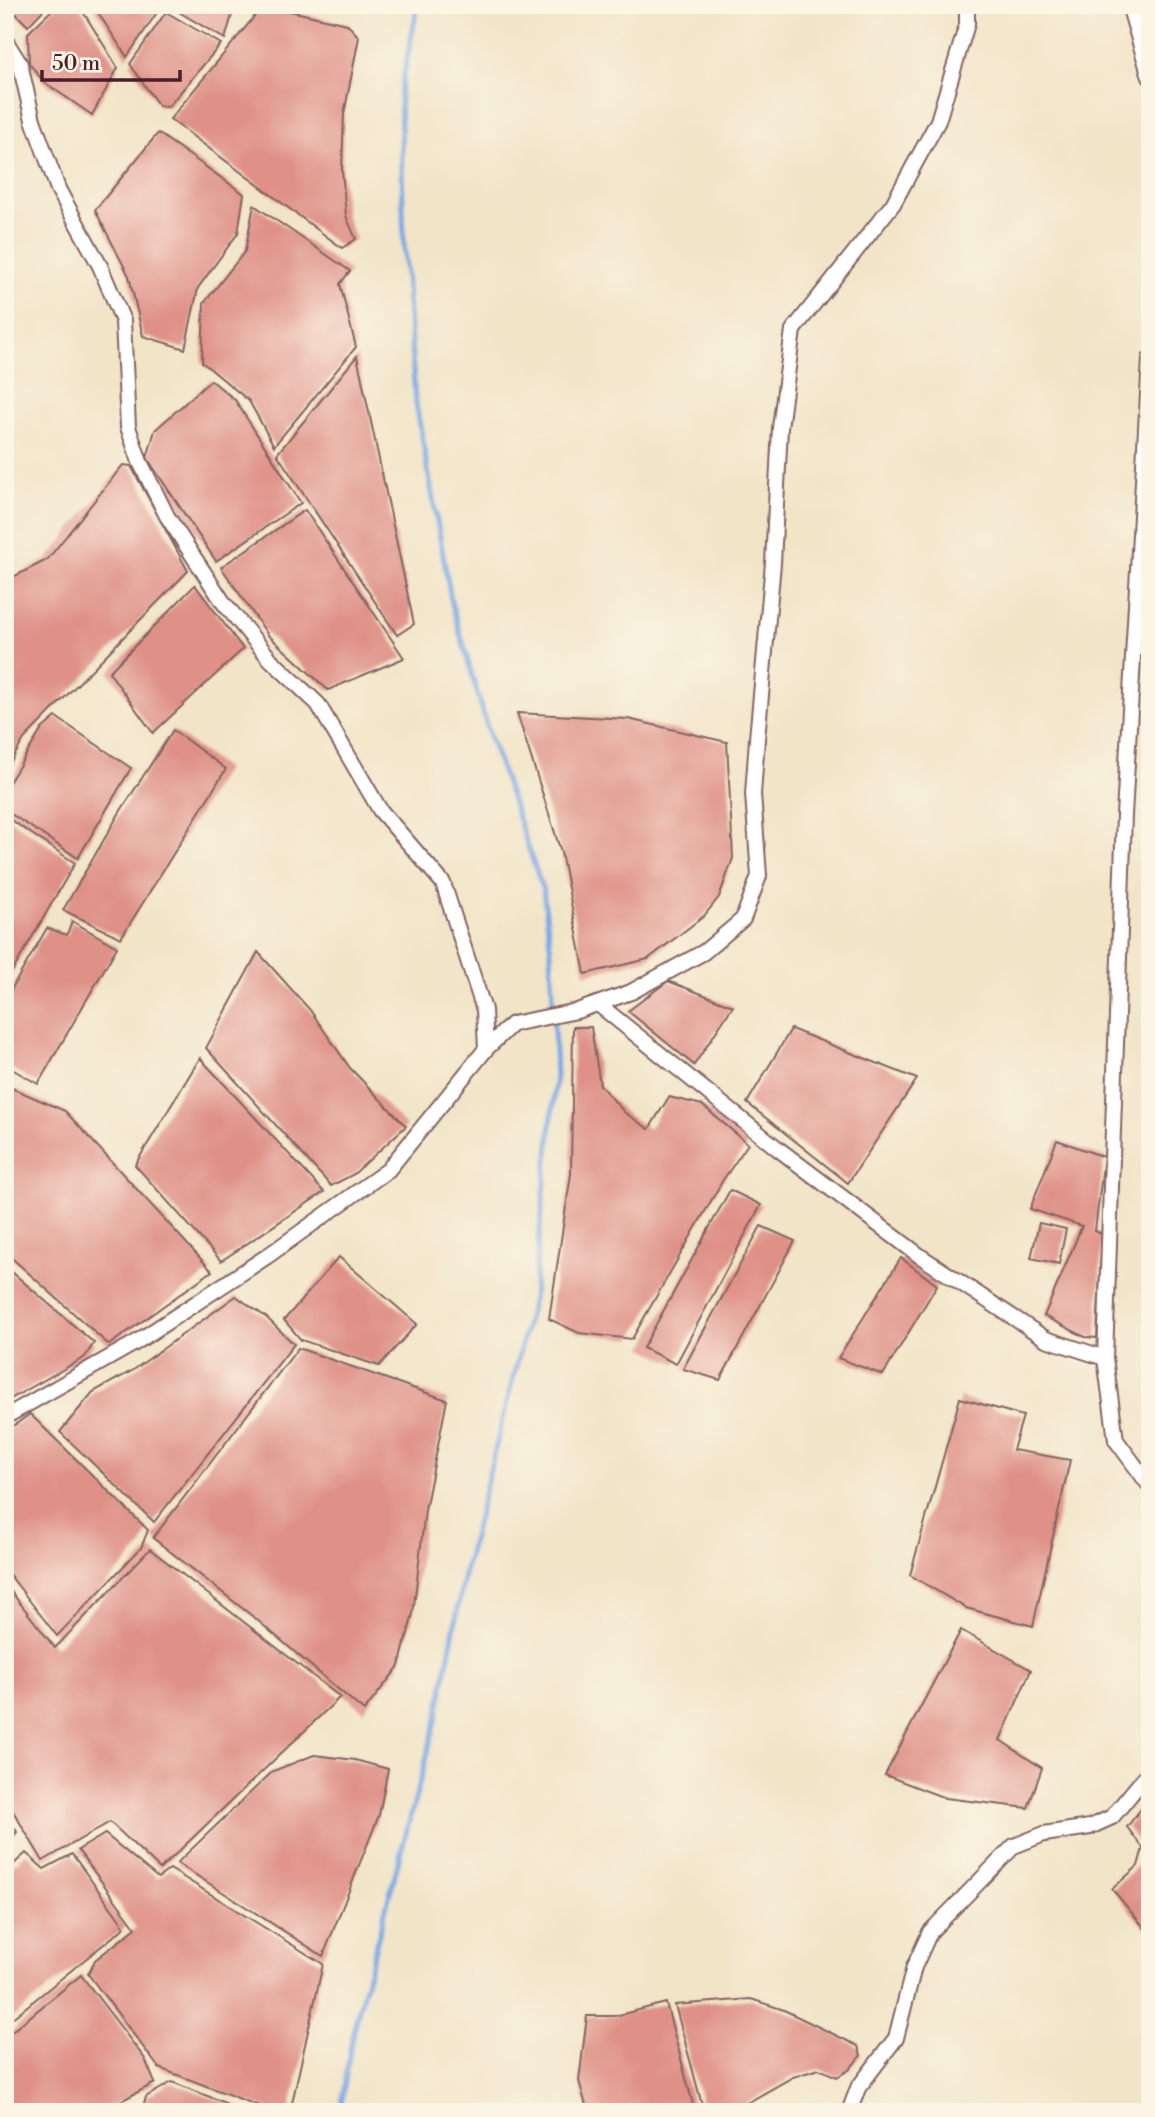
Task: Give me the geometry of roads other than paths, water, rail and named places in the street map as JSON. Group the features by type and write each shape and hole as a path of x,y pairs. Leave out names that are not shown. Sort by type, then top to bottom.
{"street":[{"path":"5,1417 135,1343 266,1257 388,1170 486,1049 512,1024 526,1019 578,1011 631,992 704,952 743,919 759,876 754,780 773,563 780,428 793,330 893,204 938,121 967,24 967,5"},
{"path":"1129,5 1150,77"},
{"path":"5,40 20,64 33,120 58,189 100,266 123,321 128,428 140,463 167,516 223,602 271,660 318,704 380,810 443,883 466,946 484,1010 486,1049"},
{"path":"1150,359 1124,815 1105,1357 1116,1440 1150,1486"},
{"path":"598,1004 777,1149 920,1256 1046,1339 1105,1357"},
{"path":"849,2112 858,2088 897,2038 914,1967 930,1931 1014,1846 1044,1833 1090,1827 1112,1817 1150,1771"}],"waterway":[{"path":"340,2112 353,2031 438,1714 466,1565 533,1299 556,1075 551,952 543,890 490,737 452,605 415,398 404,245 400,93 418,5"}]}
